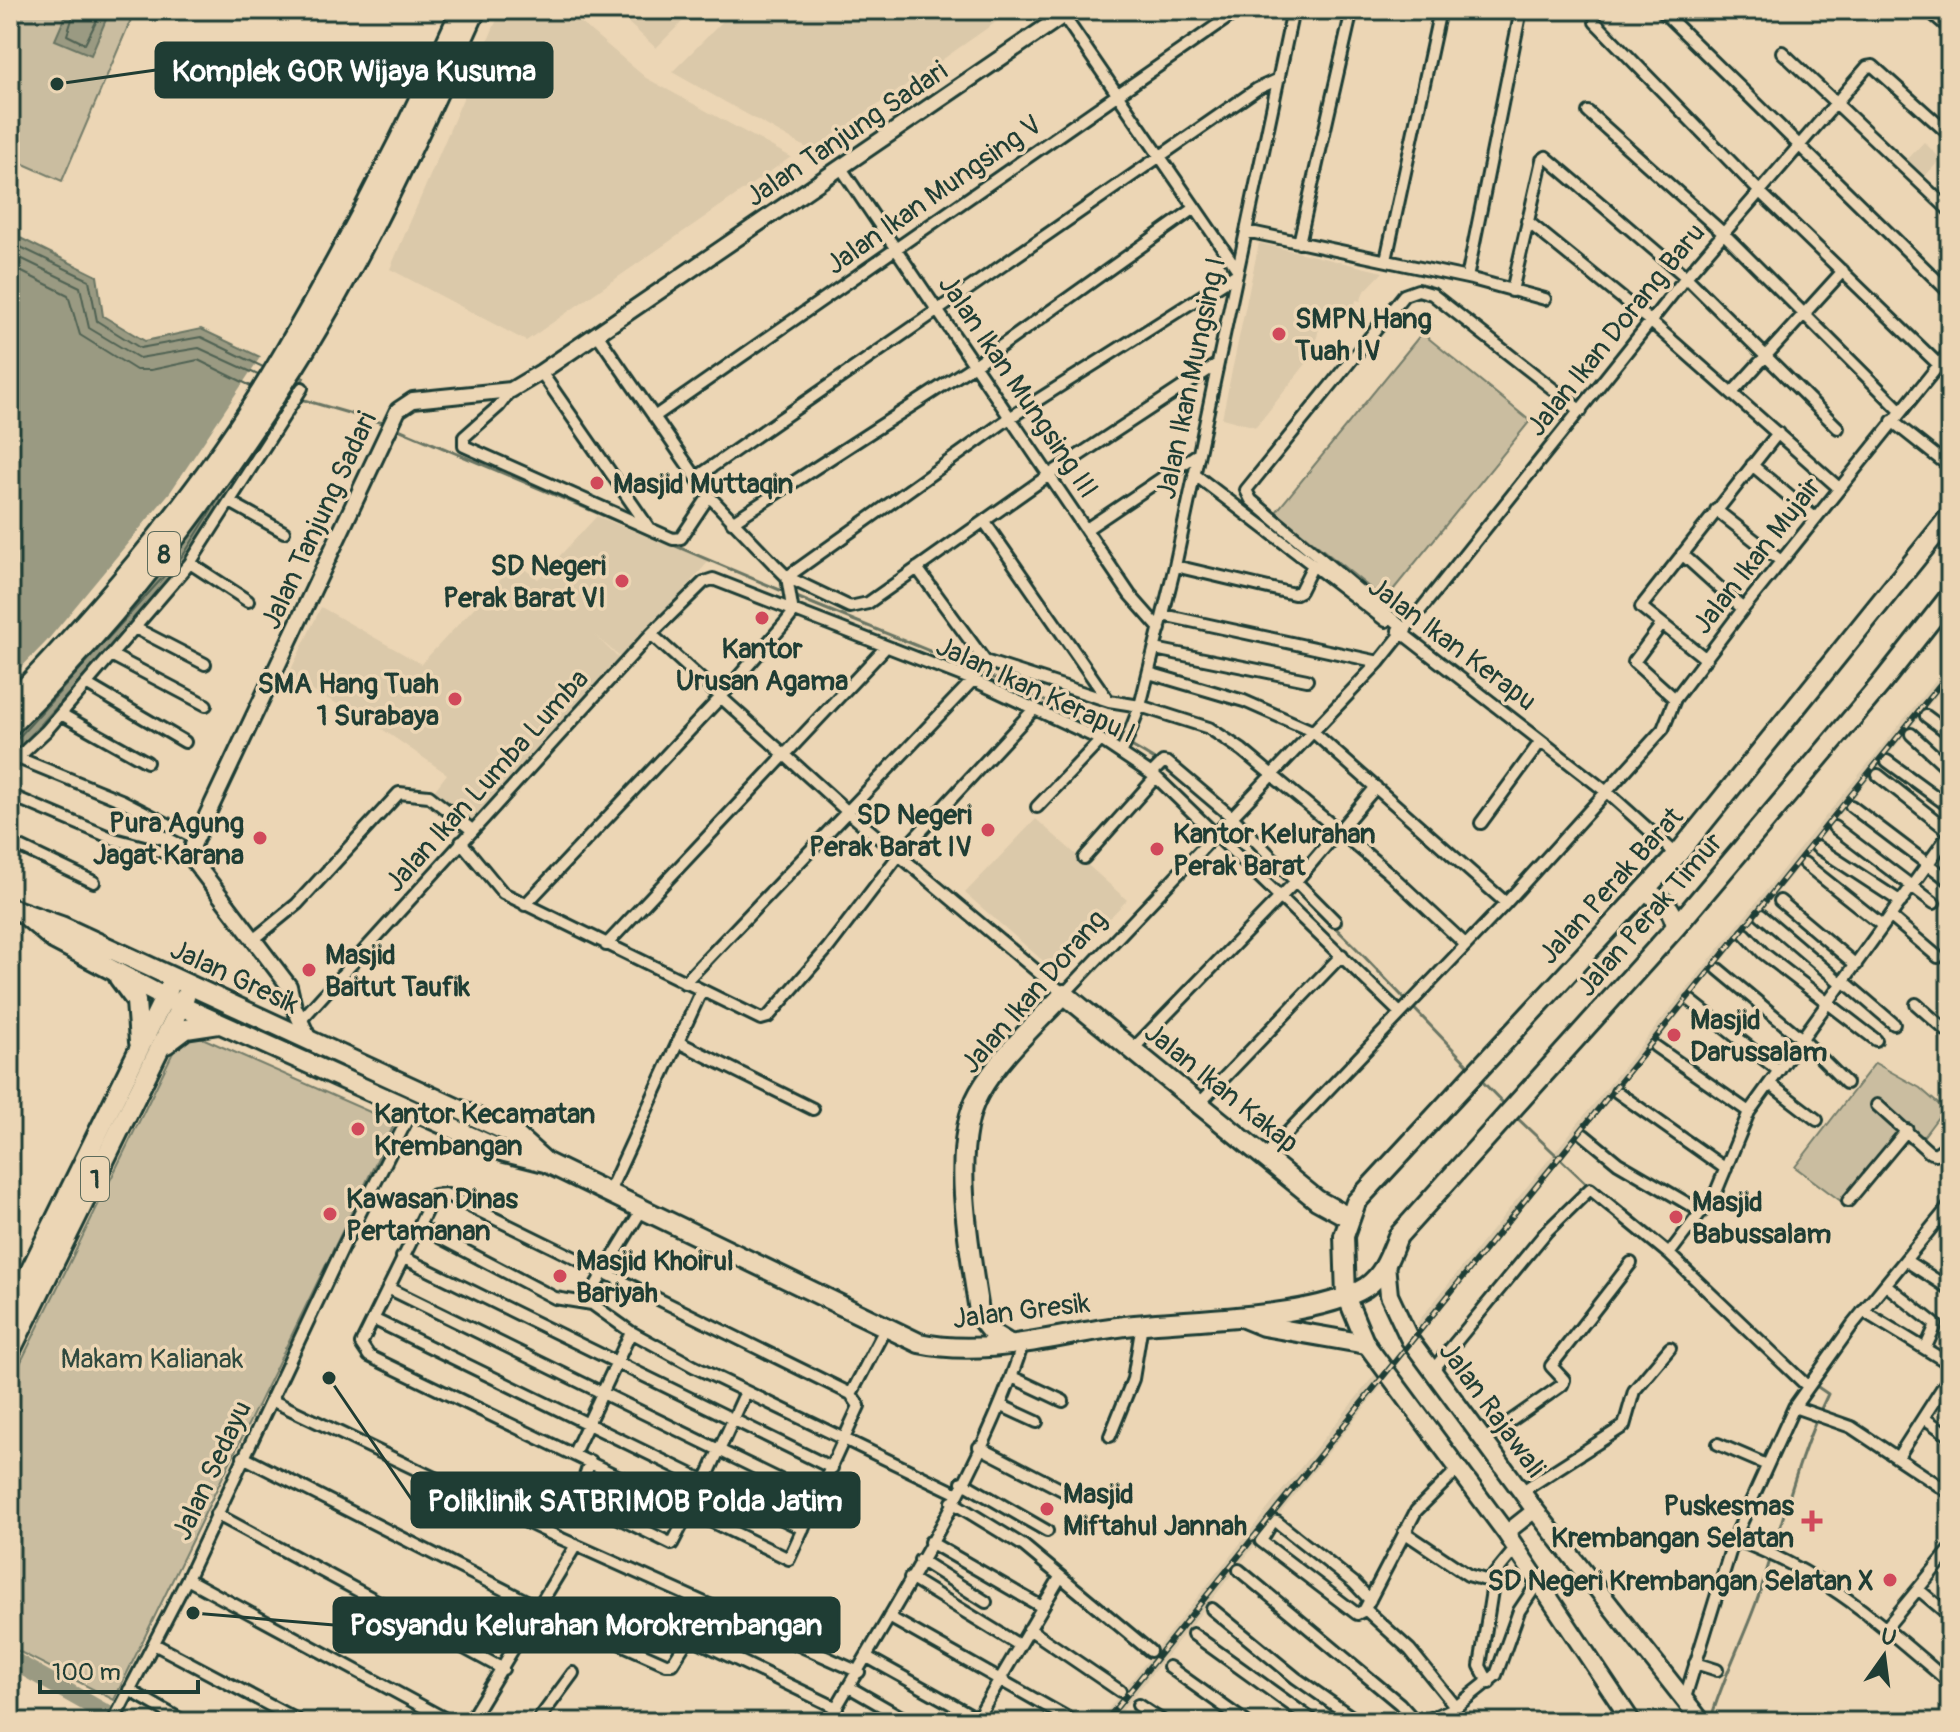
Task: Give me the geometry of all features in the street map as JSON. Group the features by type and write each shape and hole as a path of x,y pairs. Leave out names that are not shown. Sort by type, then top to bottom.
{"highway":[{"name":"8","path":"10,703 137,562 289,361 461,10"},
{"name":"8","path":"10,726 107,622 168,549 367,235 476,10"},
{"name":"Jalan Perak Barat","path":"1348,1217 1356,1202 1677,855 1950,516"},
{"name":"Jalan Perak Timur","path":"1386,1264 1398,1236 1676,927 1880,685 1950,596"},
{"path":"1645,891 1665,903 1674,914 1676,927"},
{"name":"Jalan Gresik","path":"17,912 45,933 113,972 221,1024 505,1152 545,1162 919,1343 954,1349 1017,1344 1142,1324 1239,1316 1346,1296 1367,1286 1386,1264"},
{"name":"Jalan Gresik","path":"17,912 61,926 272,1026 515,1135 545,1162"},
{"path":"113,972 131,989 136,1001 139,1045"},
{"path":"173,1001 182,983"},
{"name":"Jalan Ikan Kakap","path":"1064,994 1317,1200 1348,1217"},
{"name":"Jalan Ikan Dorang","path":"980,1318 964,1175 963,1146 968,1118 993,1073 1064,994"},
{"name":"1","path":"10,1312 139,1045 173,1001"},
{"name":"1","path":"10,1352 157,1052 173,1001"},
{"path":"157,1052 183,1030 221,1024"},
{"path":"1346,1296 1344,1236 1348,1217"},
{"path":"1239,1316 1263,1326 1366,1344"},
{"path":"954,1349 971,1335 980,1318 993,1334 1017,1344"}],"main road":[{"name":"Jalan Rajawali","path":"1386,1264 1389,1295 1397,1317 1432,1371 1521,1492 1683,1702 1702,1722"},
{"path":"1346,1296 1366,1344 1506,1533 1630,1721"}],"street":[{"name":"Jalan Ikan Mungsing V","path":"654,417 1239,10"},
{"name":"Jalan Ikan Mungsing I","path":"1125,748 1140,706 1175,566 1293,10"},
{"path":"1299,243 1352,10"},
{"path":"1386,260 1440,10"},
{"path":"1467,278 1521,10"},
{"path":"1661,10 1950,293"},
{"path":"1928,10 1950,29"},
{"path":"787,578 1011,417 1236,272 1067,13"},
{"name":"Jalan Tanjung Sadari","path":"193,860 195,838 398,410 413,400 511,390 1067,13"},
{"path":"1595,22 1761,193 1939,365"},
{"path":"1782,52 1839,101 1950,211"},
{"name":"Jalan Ikan Dorang Baru","path":"1404,632 1686,277 1867,67 1873,66 1950,135"},
{"path":"697,477 1159,156 1257,89 1279,79"},
{"path":"1588,112 1723,233 1900,410"},
{"path":"1512,291 1542,160 1550,159 1686,277 1838,428"},
{"name":"Jalan Ikan Mungsing III","path":"841,168 1088,528 1130,595 1160,629"},
{"path":"732,522 976,364 1195,208"},
{"path":"1527,221 1650,321 1839,488"},
{"path":"1246,231 1467,278 1545,299"},
{"path":"1732,393 1843,271"},
{"path":"1232,819 1404,632 1251,500 1246,490 1404,295 1418,290 1432,294 1581,411"},
{"path":"597,334 709,496 732,522 787,578 858,608 1049,475 1216,365"},
{"name":"Jalan Ikan Mujair","path":"1608,793 1663,729 1675,699 1743,609 1950,351"},
{"path":"541,372 650,529"},
{"path":"511,390 499,406 464,437 464,446 673,539 681,538 709,496"},
{"path":"195,838 123,801 14,762 61,714 190,563 298,393"},
{"path":"1892,421 1950,467"},
{"path":"1706,659 1641,607 1778,433"},
{"path":"1088,528 1198,454"},
{"path":"1752,465 1815,518"},
{"name":"Jalan Ikan Kerapu","path":"1194,474 1312,567 1404,632 1608,793 1677,855"},
{"path":"230,502 284,532"},
{"path":"1716,510 1781,561"},
{"path":"984,521 1109,701"},
{"path":"1682,554 1743,609"},
{"path":"190,563 248,601"},
{"path":"1175,566 1294,594 1300,591 1312,567"},
{"path":"917,568 985,661 1109,701 1140,706 1209,728 1388,872 1465,944"},
{"path":"525,905 720,698 793,612 787,578"},
{"name":"Jalan Ikan Kerapu I","path":"713,579 973,680 1101,740 1125,748 1216,832 1288,888 1342,955 1400,1011"},
{"name":"Jalan Ikan Lumba Lumba","path":"297,1013 461,842 651,634 704,582 713,579"},
{"path":"1163,615 1379,662"},
{"path":"1662,624 1634,662 1675,699"},
{"path":"135,628 205,664"},
{"path":"651,634 849,813 1064,994"},
{"path":"606,945 786,758 885,648"},
{"path":"1155,649 1307,680"},
{"path":"111,655 206,705"},
{"path":"1149,673 1244,701 1312,731 1506,903"},
{"path":"684,983 973,680"},
{"path":"86,684 185,742"},
{"path":"461,842 503,893 754,1019 768,1017 828,948 899,855 1035,708"},
{"path":"61,714 147,762"},
{"path":"1926,716 1950,734"},
{"path":"1911,734 1950,770"},
{"path":"1037,807 1101,740"},
{"path":"1481,823 1541,741"},
{"path":"1887,761 1950,807"},
{"path":"1084,858 1163,762 1168,763 1232,819 1288,888 1335,921"},
{"path":"1669,1254 1702,1212 1726,1169 1749,1112 1950,832 1878,775"},
{"path":"1132,1050 1288,888 1376,787"},
{"path":"253,940 297,904 399,793 429,796 472,830"},
{"path":"1264,1157 1608,793"},
{"path":"10,795 114,839 193,860 289,986 310,1042"},
{"path":"1851,806 1950,881"},
{"name":"Jalan Ikan Dorang","path":"1064,994 1216,832 1232,819"},
{"path":"1834,827 1934,903"},
{"path":"10,842 94,882"},
{"path":"1817,847 1901,902"},
{"path":"1804,863 1883,926"},
{"path":"1780,901 1856,965"},
{"path":"1761,915 1894,1024"},
{"path":"1891,917 1938,957"},
{"path":"1745,934 1763,953 1876,1040"},
{"path":"1199,1104 1342,955"},
{"path":"1718,969 1802,1039 1846,1083"},
{"path":"608,1194 701,992"},
{"path":"1691,1001 1779,1071"},
{"path":"1916,1004 1950,1034"},
{"path":"272,1026 297,1013"},
{"path":"678,1042 813,1109"},
{"path":"1655,1046 1749,1112"},
{"path":"1770,1084 1817,1120"},
{"path":"1617,1092 1726,1169"},
{"path":"1877,1105 1932,1154 1950,1144"},
{"name":"Jalan Sedayu","path":"113,1722 187,1579 413,1108"},
{"path":"1848,1201 1907,1130"},
{"path":"1584,1135 1618,1163 1702,1212"},
{"path":"1432,1371 1547,1231 1591,1189 1669,1254 1809,1381"},
{"path":"445,1194 602,1272 851,1394 859,1406 789,1559 369,1356 361,1344 434,1195 445,1194"},
{"path":"1683,1702 1734,1539 1809,1381 1950,1205"},
{"path":"592,1304 590,1295 602,1272 641,1211"},
{"path":"418,1226 555,1298 592,1304 631,1332 695,1367 845,1438 954,1498 1024,1546 1059,1579 1150,1651"},
{"path":"402,1257 616,1365 832,1468"},
{"path":"1905,1260 1950,1289"},
{"path":"1482,1441 1562,1385 1564,1380 1551,1366 1631,1263"},
{"path":"1886,1285 1936,1325 1926,1347"},
{"path":"388,1288 817,1498"},
{"path":"1863,1311 1950,1364"},
{"path":"373,1319 803,1529"},
{"path":"1110,1436 1133,1379 1142,1324"},
{"path":"851,1394 885,1329"},
{"path":"574,1453 631,1332"},
{"path":"832,1721 954,1498 1000,1405 1012,1377 1017,1344"},
{"path":"1521,1492 1624,1426 1634,1391 1670,1348"},
{"path":"1898,1457 1950,1376"},
{"path":"1012,1377 1063,1401"},
{"path":"578,1498 672,1544 743,1398"},
{"path":"271,1400 576,1545 857,1671"},
{"path":"1000,1405 1037,1422"},
{"path":"1797,1407 1851,1427 1950,1493"},
{"path":"1924,1418 1950,1436"},
{"path":"1718,1444 1767,1465"},
{"path":"979,1447 1072,1495"},
{"path":"243,1457 540,1608 670,1665 686,1642 696,1640 837,1708"},
{"path":"571,1518 590,1461"},
{"path":"1456,1707 1410,1650 1367,1606 1339,1571 1273,1521 1261,1541 1357,1614 1367,1606 1416,1511 1458,1469"},
{"path":"962,1482 1047,1531"},
{"path":"1506,1533 1535,1510"},
{"path":"216,1514 503,1669"},
{"path":"1404,1532 1468,1575 1493,1584 1480,1666 1489,1683"},
{"path":"1734,1539 1776,1554 1822,1578 1950,1683"},
{"path":"930,1542 1042,1607"},
{"path":"469,1722 576,1545"},
{"path":"1489,1581 1516,1548"},
{"path":"1886,1628 1948,1556"},
{"path":"920,1560 986,1602"},
{"path":"1239,1570 1378,1685 1416,1722"},
{"path":"910,1578 1019,1645"},
{"path":"187,1579 451,1722"},
{"path":"867,1657 979,1721 1000,1677 1059,1579"},
{"path":"1427,1721 1456,1707 1496,1675 1519,1611 1539,1581"},
{"path":"1918,1589 1950,1616"},
{"path":"1212,1609 1296,1678 1359,1722"},
{"path":"889,1617 1075,1722"},
{"path":"1029,1629 1120,1691"},
{"path":"1193,1634 1315,1722"},
{"path":"154,1644 301,1722"},
{"path":"1695,1663 1717,1670"},
{"path":"1169,1667 1246,1722"},
{"path":"537,1722 573,1673"},
{"path":"849,1687 910,1722"},
{"path":"129,1690 185,1722"},
{"path":"1138,1705 1164,1722"}],"shaded area":[{"path":"501,10 566,10 646,78 791,157 526,341 390,269"},
{"path":"614,10 694,10 656,48"},
{"path":"734,10 1013,10 812,151 672,72"},
{"path":"1924,142 1941,159 1924,177 1906,161"},
{"name":"SMPN Hang Tuah IV","path":"1259,243 1383,272 1363,293 1361,301 1356,300 1353,315 1323,310 1313,355 1256,427 1222,418"},
{"name":"SMA Hang Tuah 1 Surabaya","path":"597,516 709,561 680,594 683,597 622,659 596,636 619,659 471,820 434,791 447,774 369,720 287,678 321,607 421,664 517,562 538,579"},
{"path":"1950,662 1950,679 1422,1332 1417,1323"},
{"path":"1036,819 1127,900 1057,973 965,893"},
{"path":"1376,1373 1383,1384 1217,1593 1113,1722 1098,1722"}],"green space":[{"path":"10,10 135,10 62,181 10,158"},
{"path":"1422,333 1530,421 1385,600 1276,512"},
{"name":"Makam Kalianak","path":"184,1030 395,1123 114,1700 10,1647 10,1384"},
{"path":"1875,1063 1920,1088 1944,1109 1915,1148 1899,1138 1842,1202 1795,1167"}],"water":[{"path":"68,10 110,10 91,55 55,40"},
{"path":"10,233 97,276 103,316 145,341 201,329 304,378 191,559 10,758"}],"pier":[{"path":"263,353 295,374 10,734 10,679 46,642 171,491"}],"waterway":[{"path":"297,398 386,424"},
{"path":"396,428 787,593"},
{"path":"794,596 1026,692 1158,762"},
{"path":"1213,807 1224,819"},
{"path":"1230,824 1357,949 1472,1069"},
{"path":"1479,1078 1507,1107"},
{"path":"1515,1116 1588,1185"},
{"path":"1710,1722 1756,1603 1806,1445 1828,1394 1812,1383"},
{"path":"10,1659 121,1722"}],"railway":[{"path":"1105,1722 1950,672"}],"place":[{"name":"Komplek GOR Wijaya Kusuma","path":"57,84"},
{"name":"SMPN Hang Tuah IV","path":"1279,334"},
{"name":"Masjid Muttaqin","path":"597,483"},
{"name":"SD Negeri Perak Barat VI","path":"622,581"},
{"name":"Kantor Urusan Agama","path":"762,618"},
{"name":"SMA Hang Tuah 1 Surabaya","path":"455,699"},
{"name":"SD Negeri Perak Barat IV","path":"988,830"},
{"name":"Pura Agung Jagat Karana","path":"260,838"},
{"name":"Kantor Kelurahan Perak Barat","path":"1157,849"},
{"name":"Masjid Baitut Taufik","path":"309,970"},
{"name":"Masjid Darussalam","path":"1674,1035"},
{"name":"Kantor Kecamatan Krembangan","path":"358,1129"},
{"name":"Kawasan Dinas Pertamanan","path":"330,1214"},
{"name":"Masjid Babussalam","path":"1676,1217"},
{"name":"Masjid Khoirul Bariyah","path":"560,1276"},
{"name":"Poliklinik SATBRIMOB Polda Jatim","path":"329,1378"},
{"name":"Masjid Miftahul Jannah","path":"1047,1509"},
{"name":"Puskesmas Krembangan Selatan","path":"1812,1521"},
{"name":"SD Negeri Krembangan Selatan X","path":"1890,1580"},
{"name":"Posyandu Kelurahan Morokrembangan","path":"193,1613"}]}
